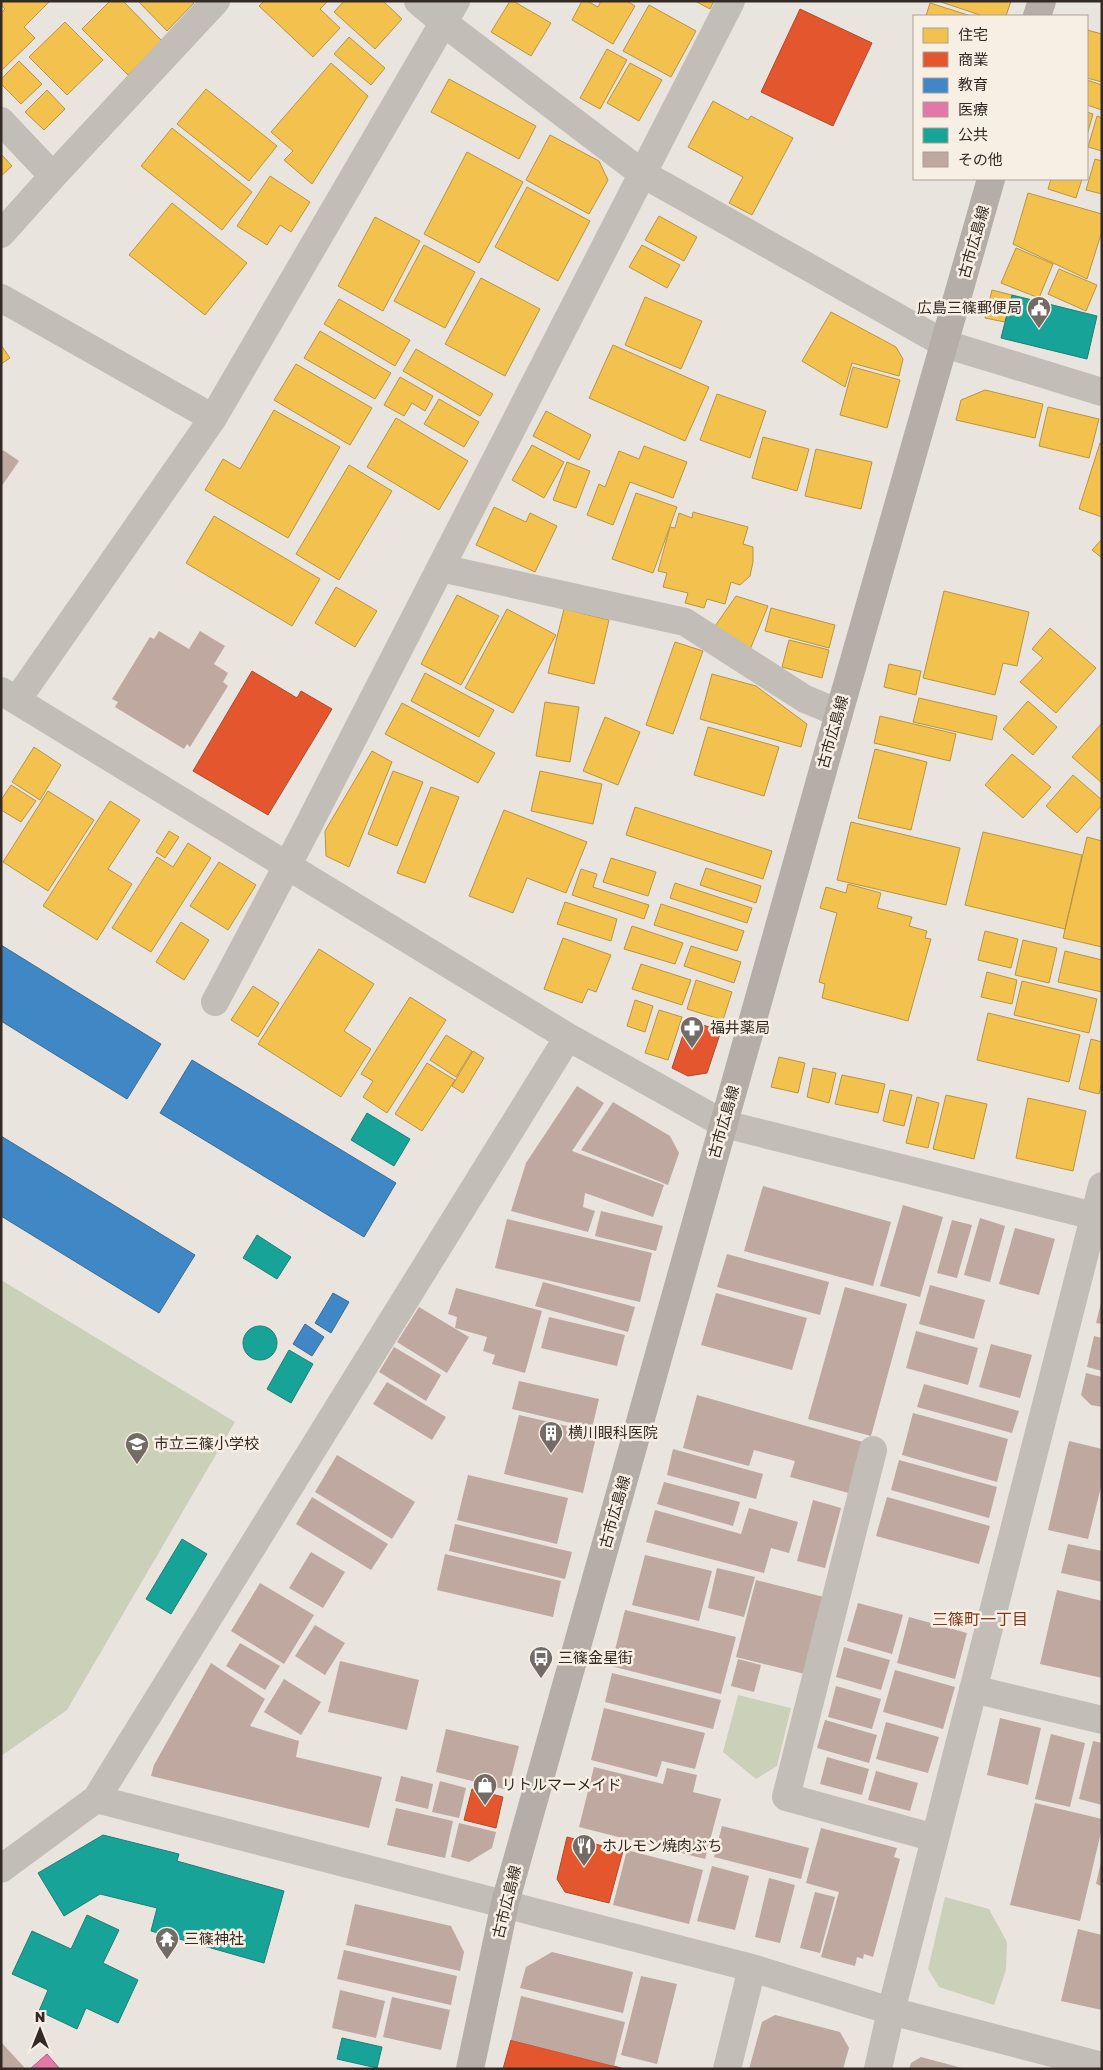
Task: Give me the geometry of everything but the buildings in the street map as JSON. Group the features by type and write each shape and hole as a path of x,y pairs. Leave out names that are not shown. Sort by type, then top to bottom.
{"main road":[{"path":"1037,15 1042,1"},
{"name":"古市広島線","path":"470,2069 506,1904 839,713 992,180"}],"street":[{"path":"1,234 216,1"},
{"path":"418,1 450,12 643,174 945,344 1102,392"},
{"path":"215,1002 288,866 731,1"},
{"path":"450,12 214,418 9,696 568,1037 724,1124 1098,1218"},
{"path":"1,121 53,176"},
{"path":"1,298 214,418"},
{"path":"441,568 686,622 805,699 839,713"},
{"path":"1,1869 96,1799 568,1037"},
{"path":"878,2069 973,1689 1098,1218 1102,1186"},
{"path":"873,1450 786,1797 935,1838"},
{"path":"973,1689 1102,1720"},
{"path":"96,1799 752,1968 891,2011 1102,2066"},
{"path":"727,2069 752,1968"}],"green space":[{"path":"1,1280 235,1422 67,1710 1,1756"},
{"path":"738,1695 791,1708 777,1766 756,1779 723,1752"},
{"path":"945,1897 989,1909 1007,1942 1006,1970 994,2005 939,1987 928,1969"}],"place":[{"name":"広島三篠郵便局","path":"1039,329"},
{"name":"福井薬局","path":"692,1049"},
{"name":"横川眼科医院","path":"551,1454"},
{"name":"市立三篠小学校","path":"137,1465"},
{"name":"三篠金星街","path":"541,1679"},
{"name":"リトルマーメイド","path":"485,1806"},
{"name":"ホルモン焼肉ぶち","path":"584,1867"},
{"name":"三篠神社","path":"167,1960"}],"district":[{"name":"三篠町一丁目","path":"980,1619"}]}
